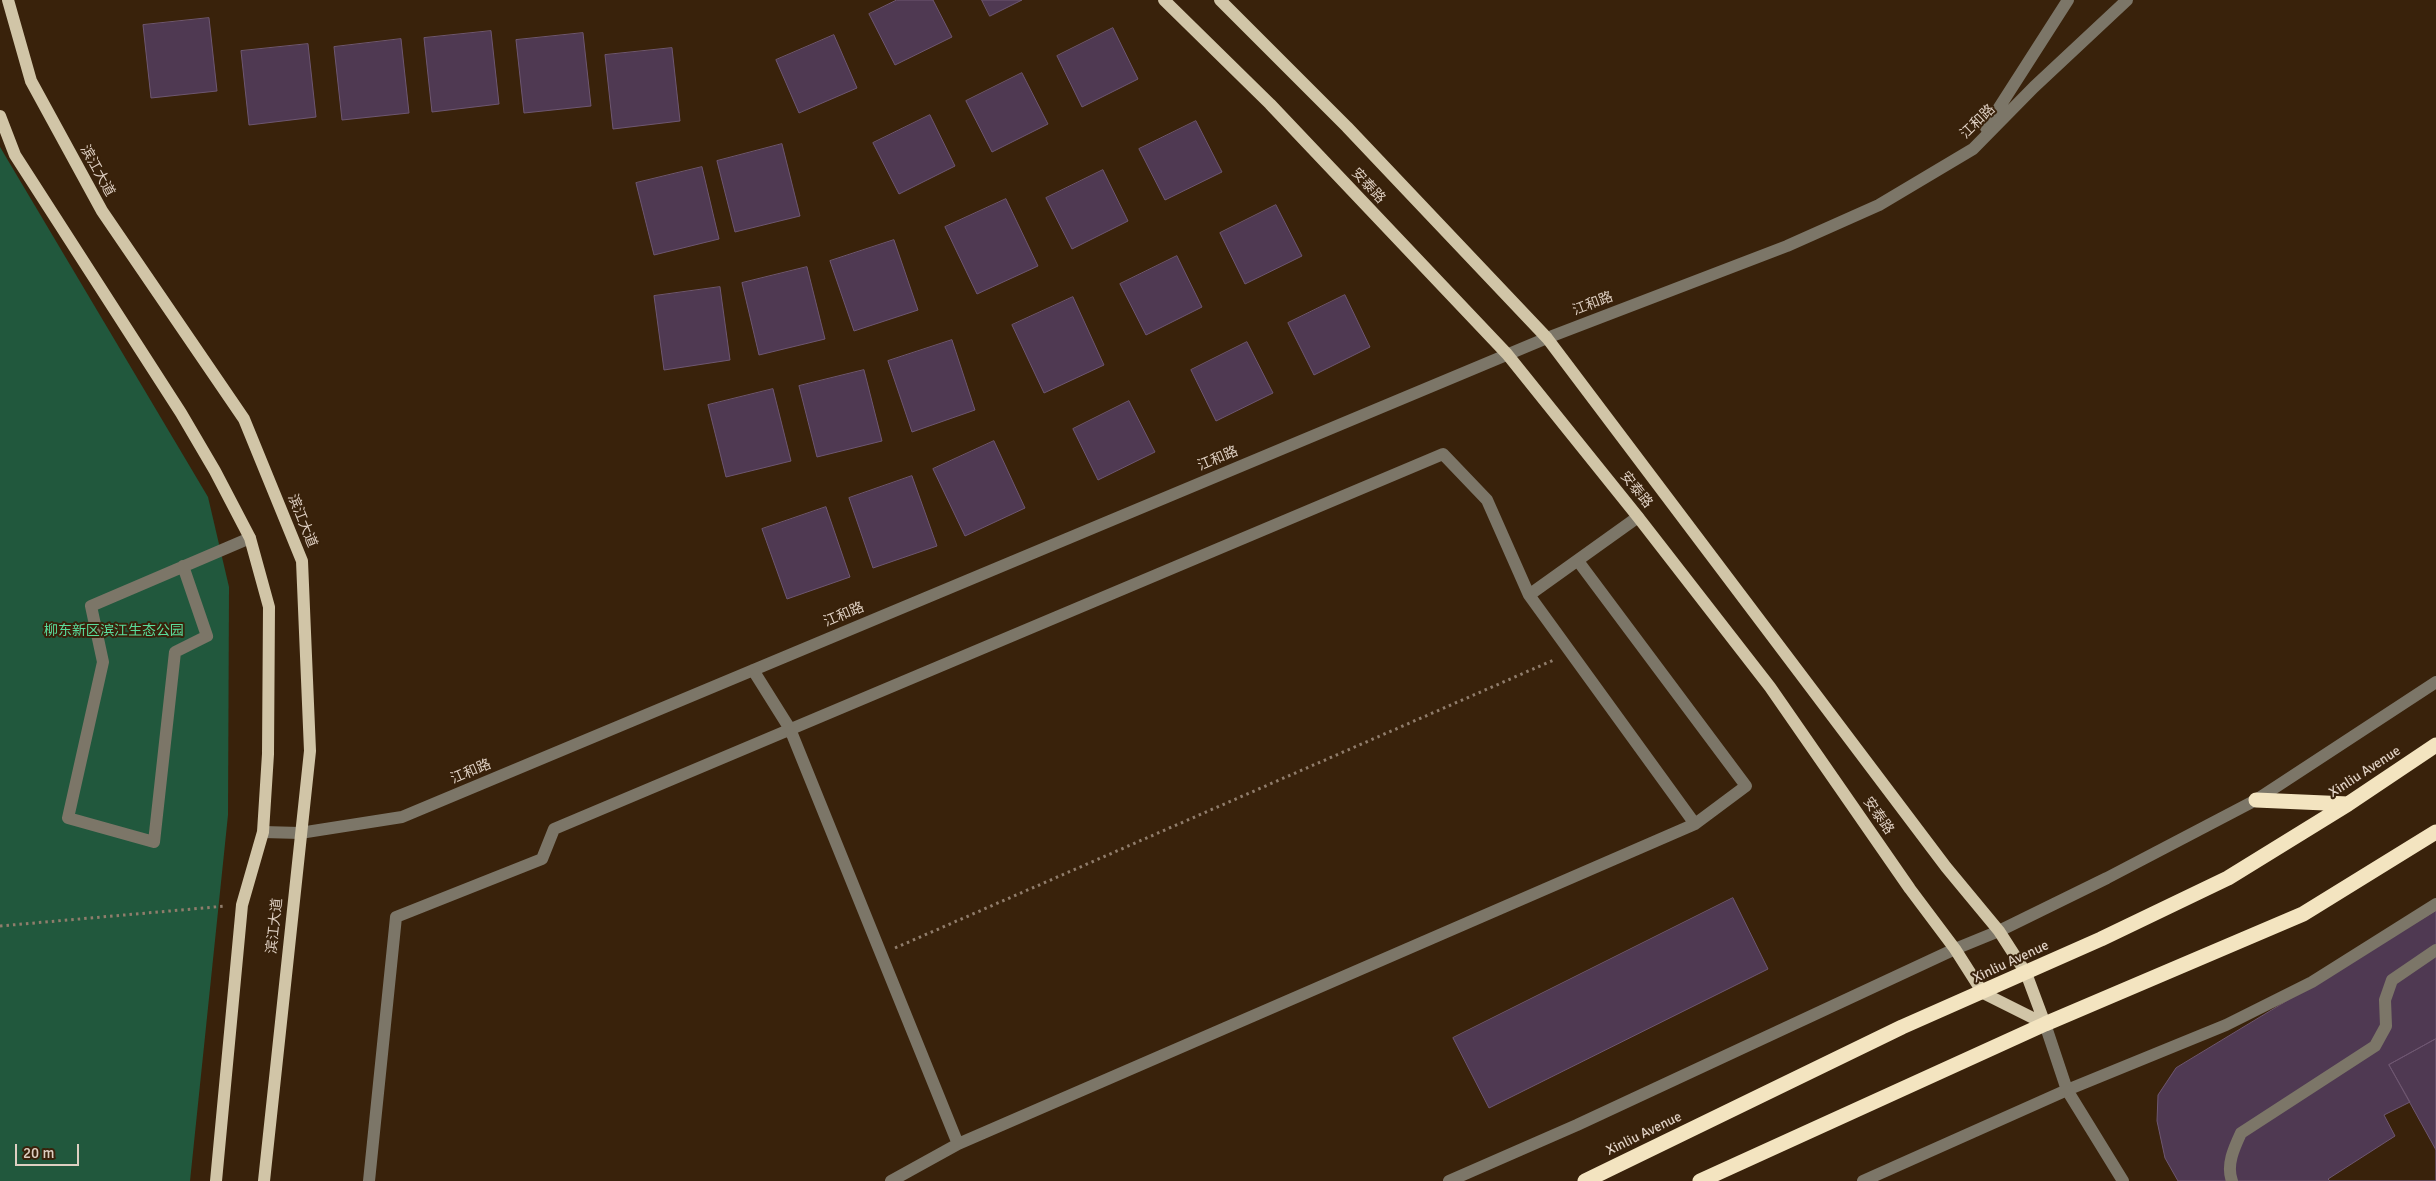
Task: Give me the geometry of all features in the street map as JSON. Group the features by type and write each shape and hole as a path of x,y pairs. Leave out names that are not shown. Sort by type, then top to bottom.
{"highway":[{"name":"Xinliu Avenue","path":"1585,1181 1902,1027 1983,993 2228,878 2348,804 2436,745"},
{"path":"2256,800 2348,804"},
{"path":"1700,1181 2045,1024 2303,914 2436,832"}],"main road":[{"name":"滨江大道","path":"8,0 31,81 102,211 244,419 302,561 310,751 264,1181"},
{"name":"安泰路","path":"1164,0 1270,104 1506,354 1638,517 1770,687 1910,889 1955,949 1983,993"},
{"name":"安泰路","path":"1220,0 1347,126 1546,338 1946,867 1999,931 2026,973 2045,1024"},
{"path":"0,116 15,154 181,413 250,538 269,607 268,754 263,832 242,905 216,1181"},
{"path":"1983,993 2045,1024"}],"street":[{"path":"1973,149 2068,0"},
{"name":"江和路","path":"263,832 300,833 402,817 1506,354 1787,246 1879,205 1973,149 2034,87 2127,0"},
{"path":"369,1181 396,917 542,859 554,828 1443,454 1487,500 1529,595 1695,824"},
{"path":"1529,595 1638,517"},
{"path":"184,566 207,636 176,652 154,842 68,818 103,662 91,606 184,566 250,538"},
{"path":"891,1181 958,1144 1695,824 1746,786 1578,561"},
{"path":"753,670 790,729 958,1144"},
{"path":"1449,1181 1586,1121 1955,949 1999,931 2107,878 2256,800 2436,682"},
{"path":"1863,1181 2067,1090 2235,1021 2312,982 2436,904"},
{"path":"2232,1181 2229,1174 2232,1152 2241,1134 2375,1046 2386,1026 2385,1000 2392,980 2436,950"},
{"name":"安泰路","path":"2045,1024 2067,1090 2123,1181"}],"path":[{"path":"881,954 1571,653"},
{"path":"0,926 242,905"}],"green space":[{"name":"柳东新区滨江生态公园","path":"0,147 208,497 229,587 228,815 190,1181 0,1181"}],"building":[{"path":"897,0 933,0 952,37 895,65 869,14"},
{"path":"982,0 1022,0 990,16"},
{"path":"209,18 217,91 151,98 143,25"},
{"path":"1113,28 1138,79 1082,107 1057,56"},
{"path":"491,31 499,104 432,112 424,38"},
{"path":"583,33 591,106 524,113 516,40"},
{"path":"834,35 857,88 799,113 776,60"},
{"path":"401,39 409,113 342,120 334,47"},
{"path":"308,44 316,117 249,125 241,51"},
{"path":"672,48 680,121 613,129 605,55"},
{"path":"1022,73 1048,124 992,152 966,101"},
{"path":"930,115 955,166 899,194 873,143"},
{"path":"1196,121 1222,172 1165,200 1139,149"},
{"path":"782,144 800,216 735,232 717,161"},
{"path":"702,167 719,239 654,255 636,183"},
{"path":"1103,170 1128,221 1072,249 1046,198"},
{"path":"1006,199 1038,266 977,294 945,227"},
{"path":"1276,205 1302,256 1245,284 1220,233"},
{"path":"894,240 918,310 854,331 830,261"},
{"path":"1177,256 1202,307 1146,335 1120,284"},
{"path":"807,267 825,339 759,355 742,283"},
{"path":"720,287 730,360 664,370 654,296"},
{"path":"1345,295 1370,347 1314,375 1288,323"},
{"path":"1073,297 1104,365 1044,393 1012,325"},
{"path":"952,340 975,410 912,432 888,361"},
{"path":"1247,342 1273,393 1216,421 1191,370"},
{"path":"864,370 882,441 817,457 799,386"},
{"path":"773,389 791,461 726,477 708,405"},
{"path":"1129,401 1155,452 1098,480 1073,429"},
{"path":"994,441 1025,508 965,536 933,469"},
{"path":"912,476 937,546 873,568 849,498"},
{"path":"826,507 850,577 787,599 762,529"},
{"path":"1733,898 1768,969 1489,1108 1453,1038"},
{"path":"2436,911 2436,1181 2178,1181 2165,1158 2157,1121 2158,1095 2176,1068"},
{"path":"2436,1039 2436,1181 2330,1181 2328,1179 2395,1136 2384,1115 2410,1102 2389,1065"},
{"path":"2436,1039 2436,1150 2389,1065"}]}
